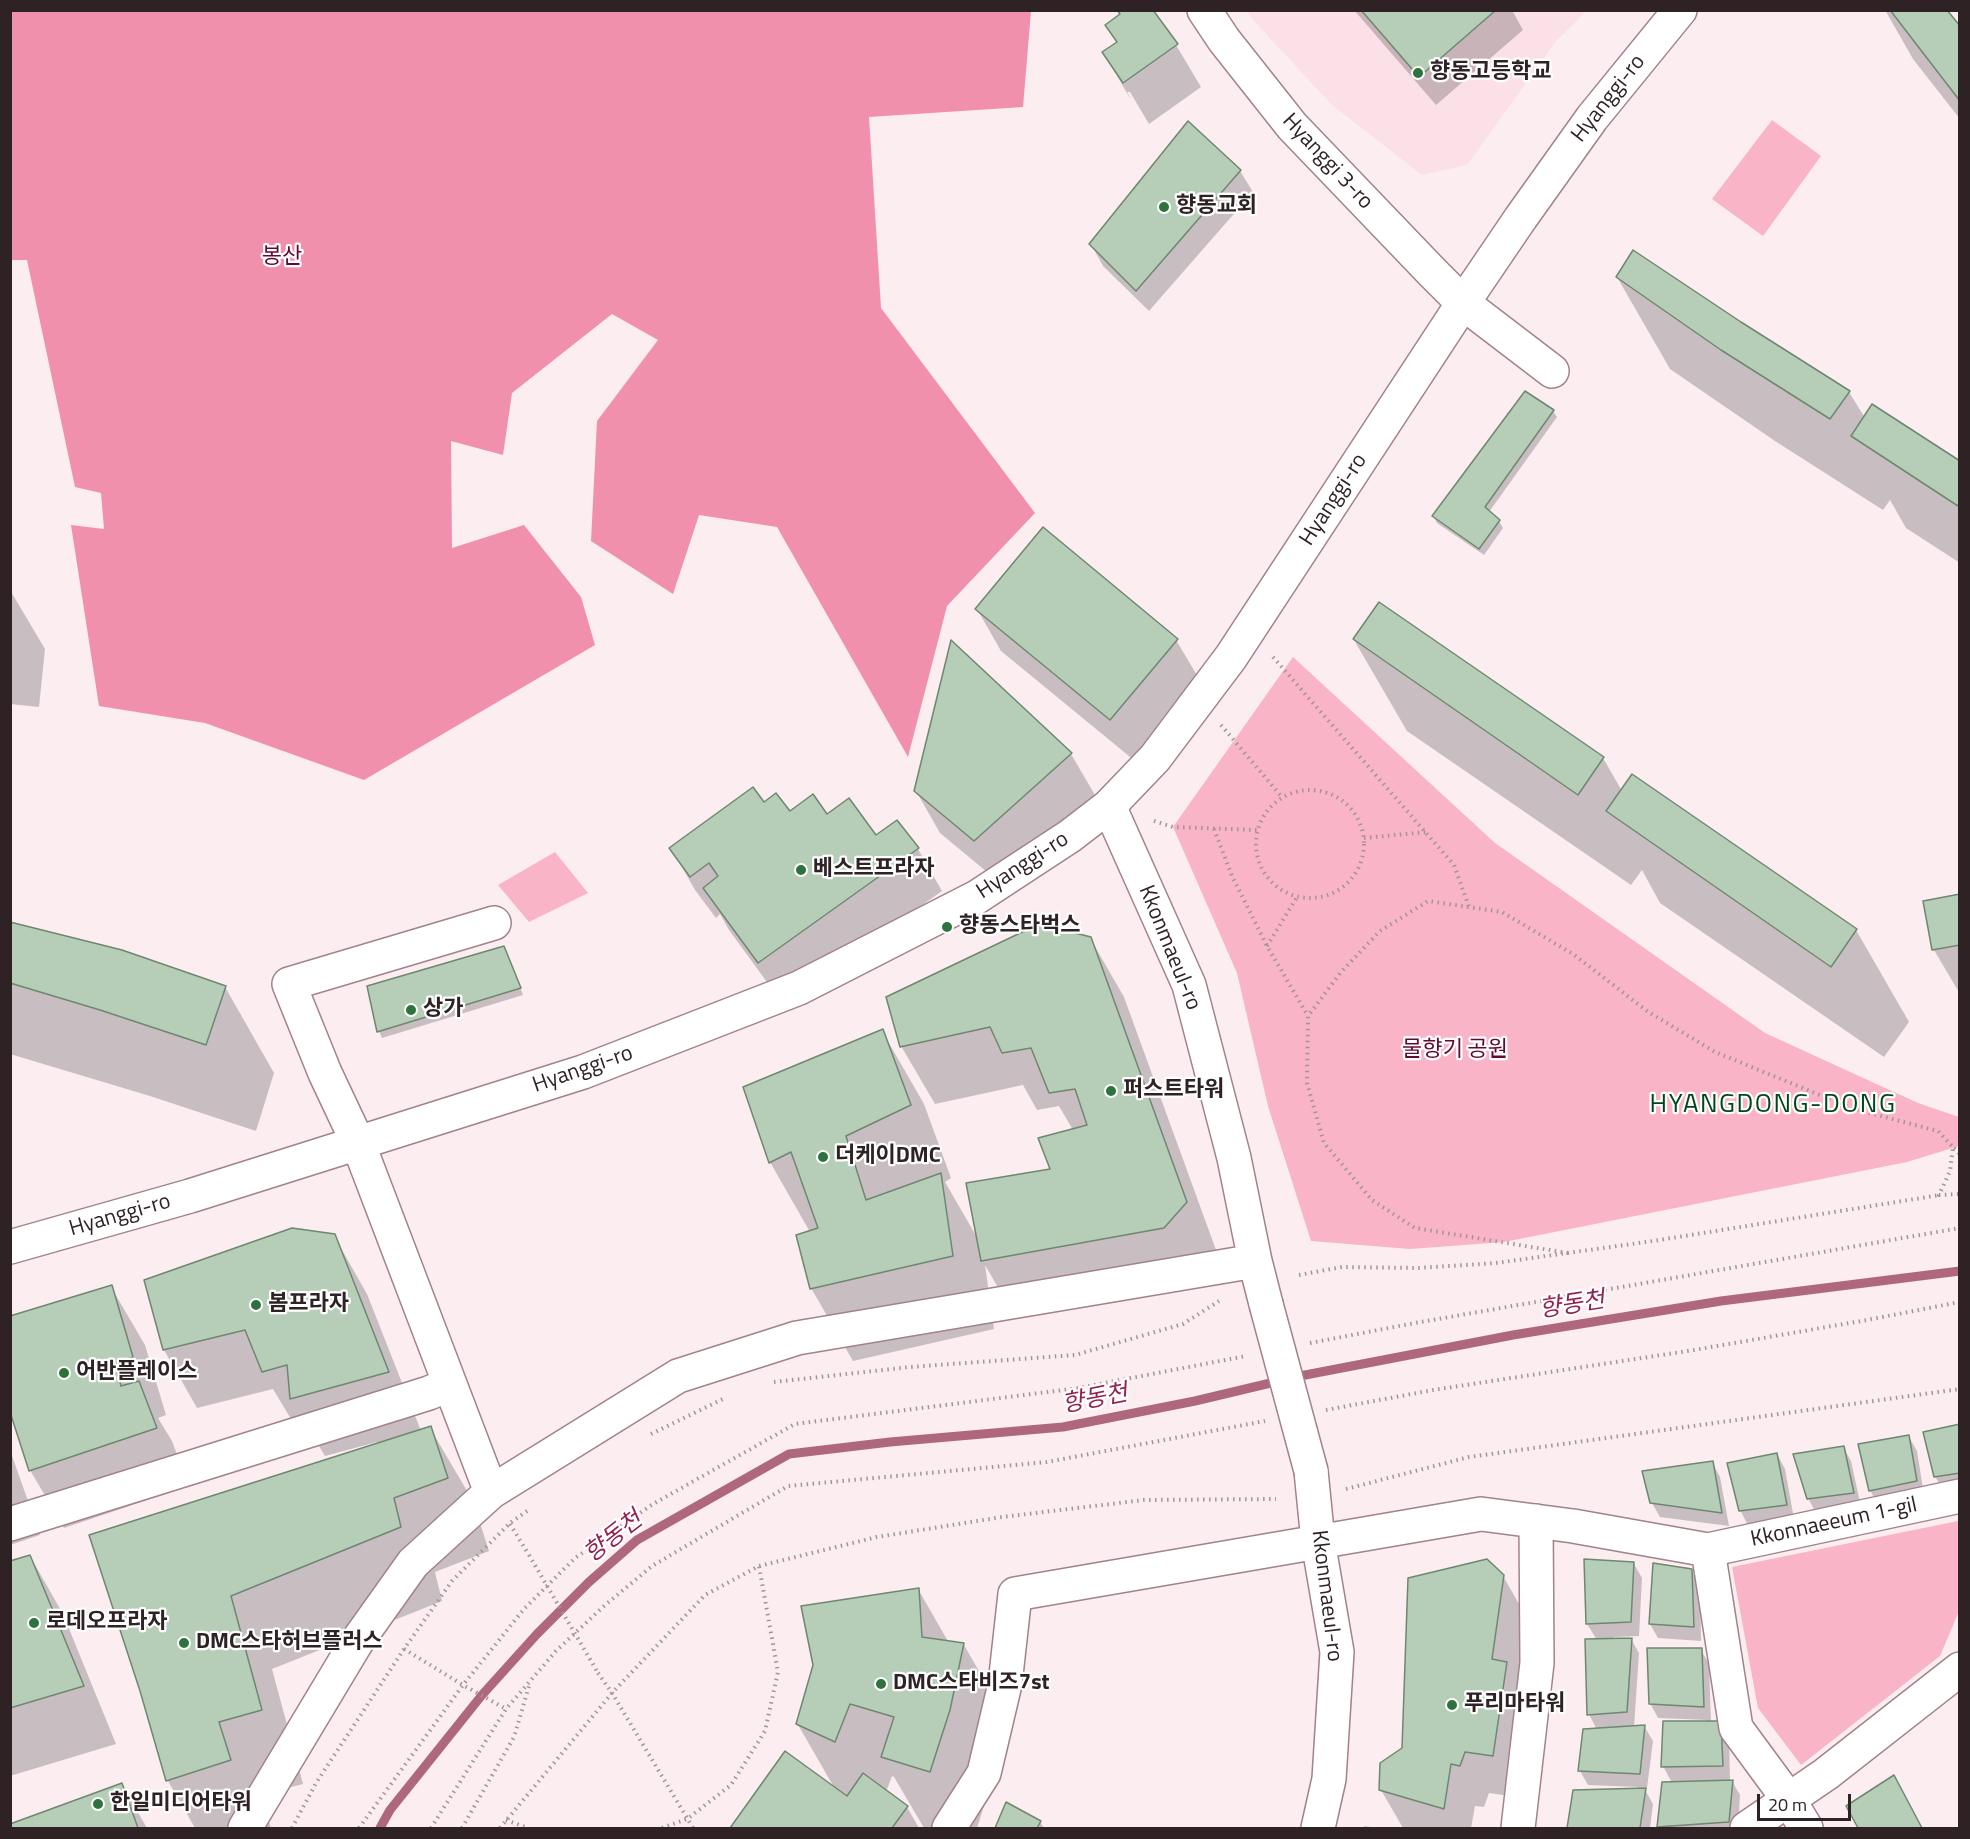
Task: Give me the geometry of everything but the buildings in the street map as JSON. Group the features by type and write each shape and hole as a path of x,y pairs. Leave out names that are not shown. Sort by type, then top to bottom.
{"street":[{"name":"Hyanggi 3-ro","path":"1204,10 1224,40 1292,126 1463,303 1552,371"},
{"name":"Hyanggi-ro","path":"10,1247 190,1196 583,1072 799,988 977,897 1070,836 1109,806 1155,758 1231,657 1463,303 1592,118 1680,10"},
{"name":"Kkonmaeul-ro","path":"1109,806 1189,985 1234,1158 1255,1261 1311,1471 1318,1541 1337,1652 1329,1779 1318,1828"},
{"path":"495,923 289,984 325,1073 358,1143 498,1503"},
{"path":"245,1828 356,1643 413,1563 678,1376 797,1338 1255,1261"},
{"path":"10,1524 429,1393 450,1384"},
{"name":"Kkonnaeeum 1-gil","path":"949,1828 984,1773 1005,1684 1015,1594 1481,1514 1708,1550 1959,1496"},
{"path":"1518,1828 1537,1663 1536,1521"},
{"path":"1708,1550 1736,1728 1789,1800 1806,1828"},
{"path":"1747,1828 1826,1774 1959,1669"}],"path":[{"path":"1273,657 1454,865 1469,907"},
{"path":"1221,725 1281,796"},
{"path":"1299,790 1318,790 1335,796 1349,806 1359,821 1364,838 1363,855 1357,871 1346,885 1331,894 1314,898 1297,897 1280,889 1266,877 1257,861 1255,842 1259,825 1268,808 1281,796 1299,790"},
{"path":"1154,821 1173,827 1258,830"},
{"path":"1214,829 1232,876 1267,946 1308,1016 1307,1083 1324,1143 1372,1200 1415,1228 1568,1253"},
{"path":"1364,838 1426,832"},
{"path":"1267,946 1297,897"},
{"path":"1308,1016 1341,972 1380,931 1428,902 1502,912 1573,954 1647,1011 1715,1052 1854,1109 1938,1131 1959,1154"},
{"path":"1939,1195 1950,1171 1953,1147"},
{"path":"1299,1275 1342,1267 1430,1268 1496,1263 1653,1242 1959,1193"},
{"path":"1309,1344 1415,1323 1959,1228"},
{"path":"763,1383 910,1367 1075,1355 1183,1324 1225,1298"},
{"path":"1322,1410 1433,1390 1694,1350 1959,1302"},
{"path":"359,1828 463,1685 524,1609 575,1558 653,1504 795,1424 1079,1388 1251,1355"},
{"path":"1346,1489 1469,1457 1959,1389"},
{"path":"647,1436 731,1395"},
{"path":"431,1828 507,1708 556,1651 604,1606 652,1566 788,1486 1047,1462 1276,1419"},
{"path":"500,1828 612,1693 705,1595 759,1566 877,1537 1014,1515 1144,1500 1276,1499"},
{"path":"498,1503 693,1828"},
{"path":"292,1828 316,1783 404,1649 452,1581 510,1523 538,1503"},
{"path":"662,1828 687,1819 731,1785 765,1731 778,1672 759,1566"},
{"path":"404,1649 463,1685 507,1708"},
{"path":"462,1828 514,1737 530,1683"},
{"path":"506,1820 528,1828"}],"shaded area":[{"name":"향동고등학교","path":"1247,11 1587,11 1557,40 1467,165 1422,175 1332,105"}],"green space":[{"name":"봉산","path":"10,11 1031,11 1023,107 869,117 881,308 1035,513 947,606 908,757 777,527 699,515 673,594 591,541 597,421 658,340 612,314 512,393 503,455 451,441 452,548 524,525 581,597 595,645 364,780 205,723 99,706 71,525 104,529 101,493 75,487 27,260 11,260"},
{"path":"1772,120 1821,156 1763,236 1712,199"},
{"name":"물향기 공원","path":"1293,657 1495,843 1765,1033 1918,1103 1959,1117 1959,1146 1907,1162 1504,1242 1410,1249 1311,1241 1268,1106 1237,973 1173,827"},
{"path":"555,852 588,893 529,922 498,885"},
{"path":"1958,1521 1959,1611 1940,1656 1801,1765 1758,1708 1732,1567"}],"waterway":[{"name":"향동천","path":"380,1828 390,1810 482,1695 537,1634 589,1582 637,1540 789,1454 890,1442 1063,1427 1195,1401 1300,1376 1513,1335 1721,1301 1960,1271"}],"place":[{"name":"향동고등학교","path":"1418,73"},
{"name":"향동교회","path":"1164,207"},
{"name":"베스트프라자","path":"801,870"},
{"name":"향동스타벅스","path":"947,927"},
{"name":"상가","path":"411,1010"},
{"name":"퍼스트타워","path":"1111,1091"},
{"name":"더케이DMC","path":"823,1157"},
{"name":"봄프라자","path":"256,1305"},
{"name":"어반플레이스","path":"64,1373"},
{"name":"로데오프라자","path":"34,1623"},
{"name":"DMC스타허브플러스","path":"184,1643"},
{"name":"DMC스타비즈7st","path":"881,1684"},
{"name":"푸리마타워","path":"1452,1705"},
{"name":"한일미디어타워","path":"98,1804"}],"district":[{"name":"HYANGDONG-DONG","path":"1773,1106"}]}
